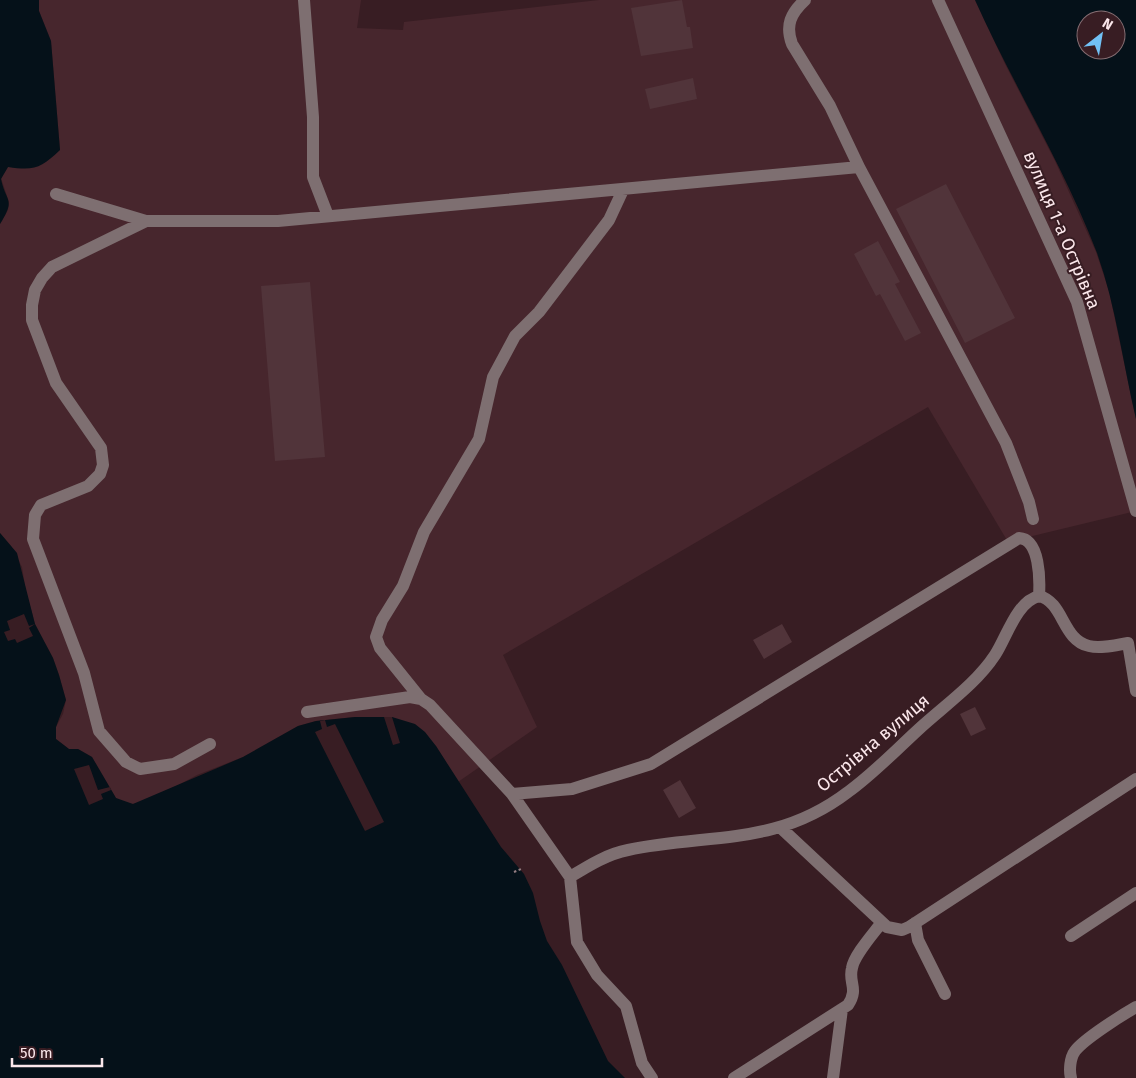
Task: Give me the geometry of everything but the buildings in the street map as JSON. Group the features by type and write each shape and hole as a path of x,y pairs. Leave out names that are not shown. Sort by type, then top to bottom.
{"street":[{"path":"304,0 313,117 313,177 328,216"},
{"path":"805,0 794,10 790,18 789,35 792,44 830,106 859,168 1006,443 1030,502 1033,519"},
{"name":"вулиця 1-а Острівна","path":"938,0 1076,302 1136,511"},
{"path":"56,194 146,221 278,221 859,168"},
{"path":"623,190 609,220 539,312 515,336 493,377 479,439 424,532 403,586 382,620 376,637 380,648 421,699 430,705 512,794 570,877 577,942 597,975 626,1006 642,1063 652,1078"},
{"path":"146,221 52,267 42,278 35,290 32,320 56,383 96,441 103,457 103,465 95,480 88,486 41,505 34,521 33,539 84,673 99,731 126,762 140,768 174,764 210,744"},
{"path":"512,794 572,788 651,764 1019,538 1027,540 1032,546 1040,579 1039,596 1051,602 1071,636 1079,642 1098,647 1128,643"},
{"name":"Острівна вулиця","path":"570,877 597,860 627,850 734,837 781,828 817,812 849,792 972,681 994,656 1026,604 1039,596"},
{"path":"1136,632 1128,643 1136,691"},
{"path":"307,712 399,698 421,699"},
{"path":"781,828 887,927 902,930 1136,779"},
{"path":"1071,936 1136,892"},
{"path":"734,1078 848,1005 855,991 851,972 853,963 882,922"},
{"path":"915,923 918,940 945,994"},
{"path":"1071,1078 1071,1062 1075,1051 1120,1016 1136,1007"},
{"path":"833,1078 842,1010"}],"path":[{"path":"514,872 521,869"}],"shaded area":[{"path":"0,0 39,0 39,11 51,41 60,150 48,161 37,167 25,169 8,167 1,179 9,205 0,224"},
{"path":"39,0 361,0 357,28 403,30 404,22 599,0 975,0 1005,64 1055,161 1096,252 1109,291 1136,419 1136,511 1008,542 928,407 503,655 537,727 458,782 436,746 392,717 355,717 316,721 298,726 243,757 197,775 145,801 132,804 124,803 116,798 92,757 78,749 69,749 56,739 56,727 63,714 66,700 53,658 35,624 26,592 22,567 11,546 0,533 0,224 8,210 9,202 1,178 8,167 60,150 51,41 39,11"},
{"path":"975,0 1136,0 1136,419 1114,314 1097,253 1054,157 1005,63"},
{"path":"0,533 17,553 35,624 53,658 66,700 56,727 56,739 69,749 78,749 92,757 116,798 133,804 243,757 298,726 316,721 355,717 392,717 415,724 425,732 501,847 524,874 533,893 547,941 562,965 608,1061 625,1078 0,1078"}],"pier":[{"path":"24,614 29,626 35,624 29,628 33,636 17,643 15,639 8,641 4,632 10,630 7,621"},
{"path":"384,717 392,717 400,743 393,745"},
{"path":"325,720 327,727 335,724 384,822 365,831 315,732 322,729 320,721"},
{"path":"89,765 98,790 110,787 111,790 101,794 103,799 89,805 74,769"}]}
